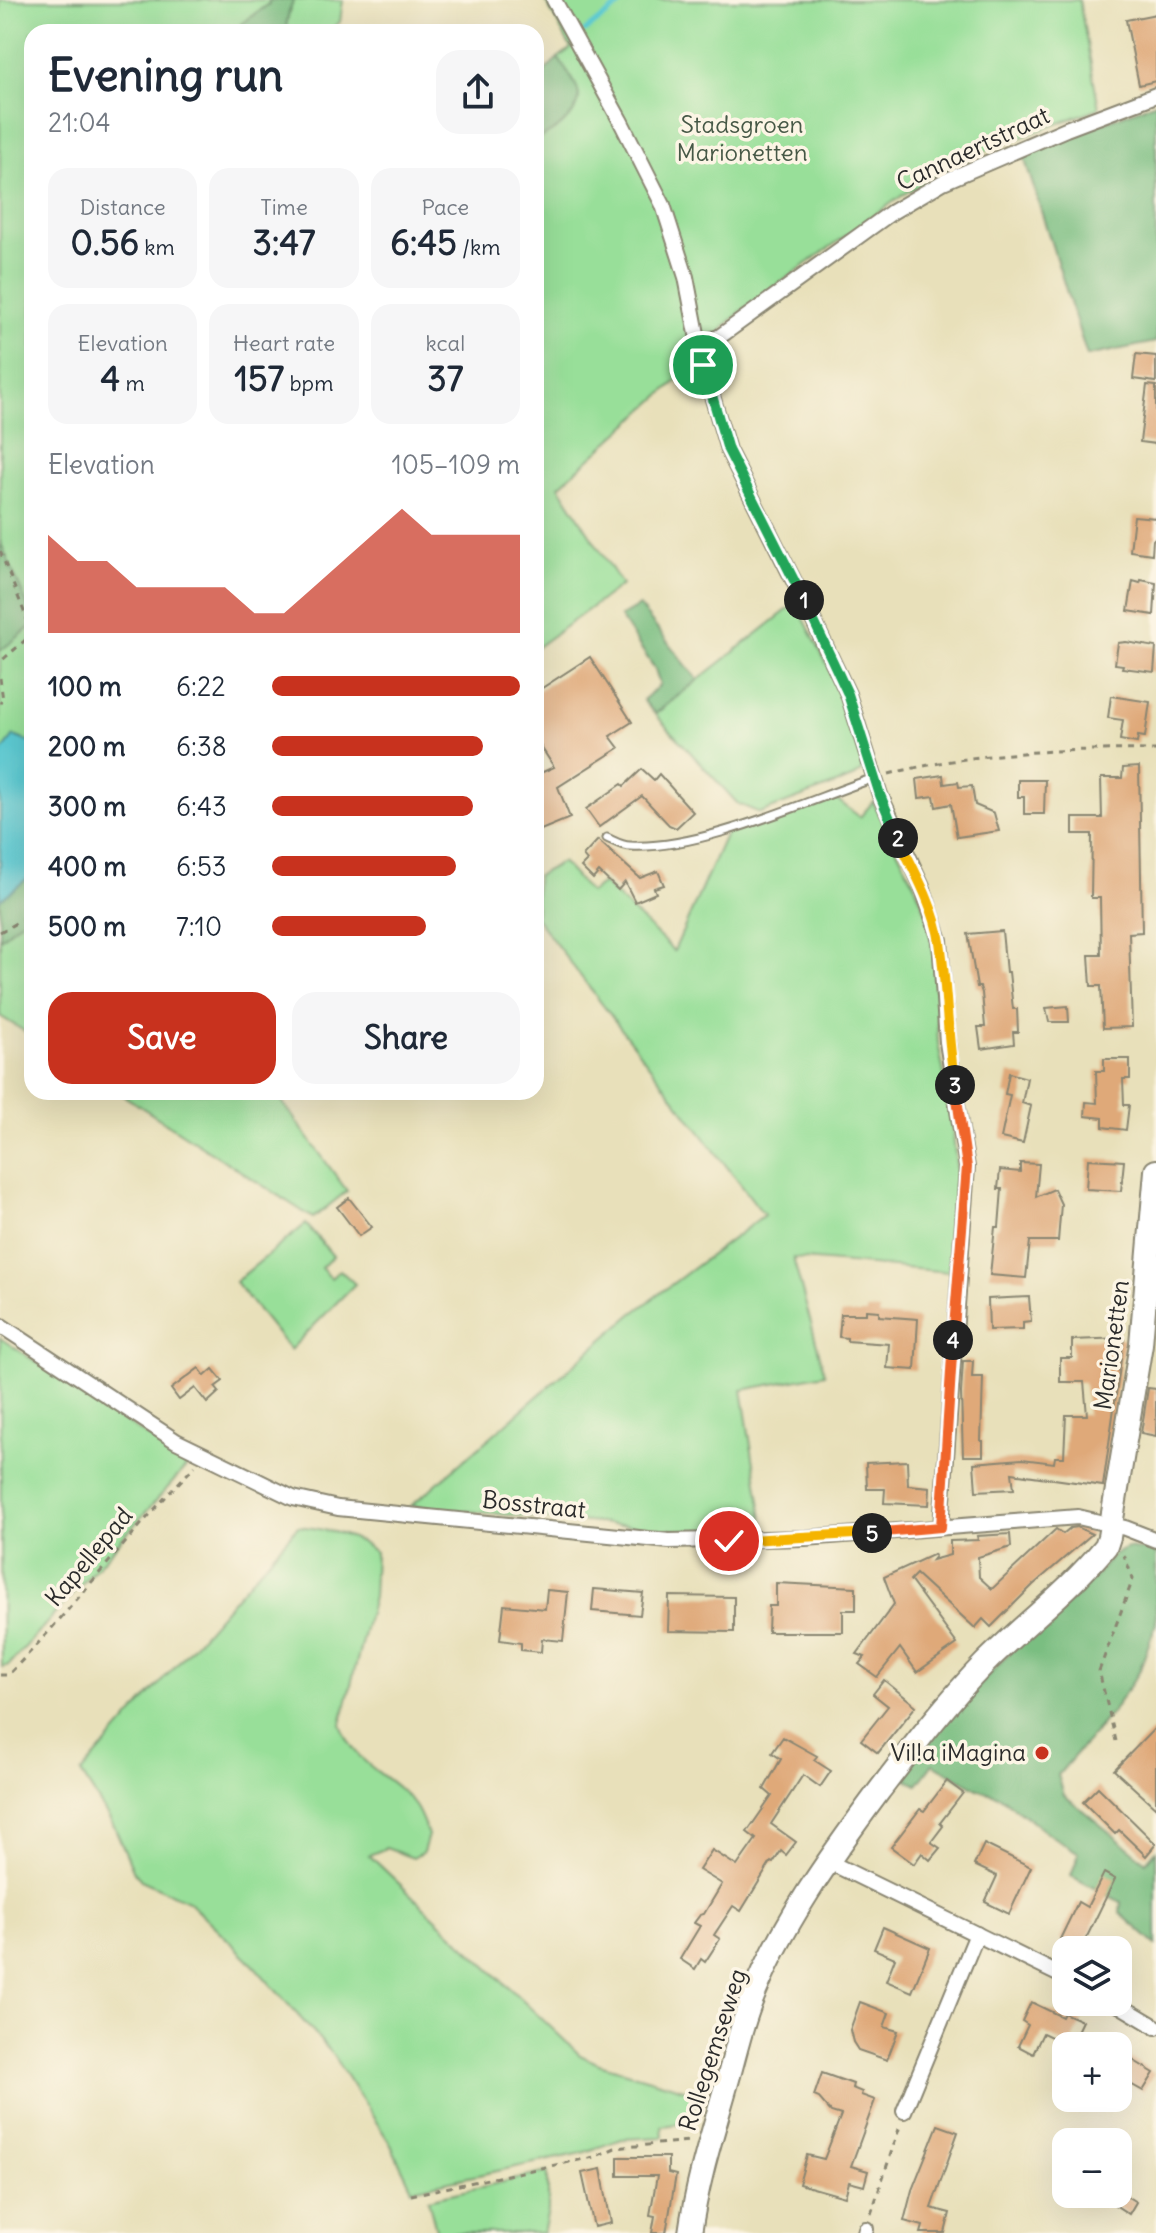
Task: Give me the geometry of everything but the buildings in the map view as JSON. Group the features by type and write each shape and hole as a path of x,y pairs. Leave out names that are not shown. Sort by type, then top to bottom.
{"street":[{"path":"554,0 663,205 686,277 703,365 728,450 848,694 874,778 922,886 940,940 947,1042 967,1167 941,1527"},
{"name":"Cannaertstraat","path":"700,343 719,337 892,212 943,182 1066,129 1156,95"},
{"name":"Marionetten","path":"1110,1531 1141,1344 1156,1171"},
{"name":"Bosstraat","path":"0,1325 204,1457 293,1498 338,1508 669,1541 805,1538 1078,1517 1110,1531 1156,1540"},
{"name":"Rollegemseweg","path":"690,2233 695,2193 750,2004 775,1949 827,1861 949,1703 984,1664 1064,1593 1096,1557 1110,1531"},
{"path":"827,1861 1052,1971"},
{"path":"904,2111 977,1934"},
{"path":"1132,2013 1156,2027"}],"lane":[{"path":"607,838 627,847 673,844 769,816 874,778"}],"path":[{"path":"0,551 24,611"},
{"path":"0,662 24,641"},
{"path":"0,678 3,700 0,703"},
{"path":"874,778 990,754 1156,750"},
{"path":"0,932 24,918"},
{"name":"Kapellepad","path":"0,1675 8,1675 48,1635 154,1507 204,1457"},
{"path":"1110,1531 1122,1549 1133,1579 1099,1671 1116,1741"},
{"path":"866,2231 904,2111"},
{"path":"411,2195 594,2157 615,2148 684,2140 709,2144"}],"green space":[{"path":"0,0 269,0 241,24 24,24 24,1031 0,1016"},
{"path":"269,0 294,0 287,24 241,24 269,4"},
{"path":"294,0 343,0 337,24 287,24"},
{"name":"Stadsgroen Marionetten","path":"545,0 1079,0 1099,108 981,153 907,192 745,308 726,325 691,368 559,486 622,585 544,642 544,136 566,121 579,99 574,82 558,58 571,48"},
{"path":"558,58 574,82 579,99 572,115 544,136 544,71"},
{"path":"1156,102 1156,342 1087,356 1023,154"},
{"path":"0,541 24,597 24,632 0,651"},
{"path":"796,603 832,674 863,761 861,772 852,778 760,813 738,804 655,714"},
{"path":"639,606 698,680 655,714 643,700 660,685 655,669 620,617"},
{"path":"836,799 860,817 873,802 927,915 934,957 938,1043 950,1105 957,1173 949,1272 793,1258 825,1374 742,1390 765,1531 675,1530 411,1506 631,1315 764,1215 544,928 544,872 562,862 590,893 603,883 674,951 726,833"},
{"path":"24,866 24,919 0,939 0,883"},
{"path":"130,1100 281,1100 347,1191 313,1218"},
{"path":"306,1224 333,1256 321,1268 331,1278 340,1270 355,1284 290,1350 235,1282"},
{"path":"0,1338 189,1464 9,1665 2,1667"},
{"path":"298,1526 348,1536 375,1552 373,1597 341,1724 365,1761 415,1806 428,1835 423,1852 413,1858 386,1848 369,1855 580,2055 599,2064 697,2093 689,2123 662,2126 663,2137 622,2139 582,2153 412,2189 390,2143 330,2051 248,1959 188,1901 141,1880 134,1872 115,1828 81,1773"},
{"name":"Vil!a iMagina","path":"1127,1548 1156,1552 1156,1623 1139,1672 1113,1711 1058,1775 1064,1795 1146,1862 1156,1850 1156,1945 1120,1913 1121,1902 1071,1876 1079,1853 999,1796 978,1789 933,1764 917,1785 902,1776 924,1743 1013,1649 1081,1592 1114,1554"},
{"path":"548,2172 548,2211 543,2233 437,2233 428,2199"}],"water":[{"path":"14,736 24,740 24,881 0,900 0,754"}],"waterway":[{"path":"585,31 627,0"}],"place":[{"name":"Vil!a iMagina","path":"1042,1753"}],"route":[{"path":"703,365 728,450 848,694 880,795 932,911 940,940 947,1042 967,1167 941,1527 729,1541"}]}
